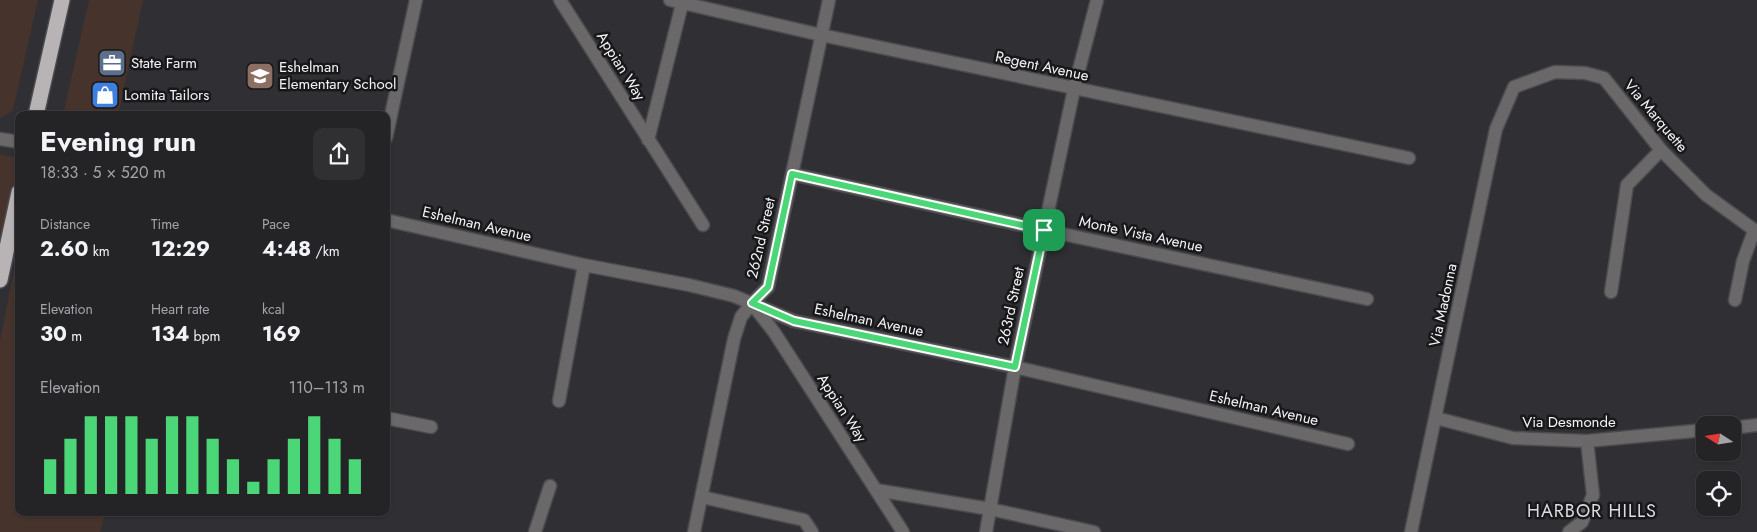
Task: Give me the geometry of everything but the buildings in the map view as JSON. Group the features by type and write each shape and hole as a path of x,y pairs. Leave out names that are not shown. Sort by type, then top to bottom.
{"highway":[{"path":"37,111 62,0"},
{"path":"0,280 15,211"}],"street":[{"path":"390,120 416,0"},
{"name":"Appian Way","path":"560,0 703,225"},
{"name":"Regent Avenue","path":"670,0 683,1 821,35 1409,158"},
{"name":"262nd Street","path":"694,532 740,316 768,287 829,0"},
{"name":"263rd Street","path":"986,532 1015,367 1074,89 1097,0"},
{"path":"648,140 683,1"},
{"name":"Via Marquette","path":"1514,87 1555,72 1585,73 1604,78 1662,150 1706,195 1756,232"},
{"name":"Via Madonna","path":"1411,532 1496,129 1514,87"},
{"path":"0,138 15,141"},
{"path":"1611,292 1627,185 1662,150"},
{"name":"Monte Vista Avenue","path":"792,174 1367,299"},
{"name":"Eshelman Avenue","path":"390,221 584,265 689,285 734,296 794,321 1015,367 1348,444"},
{"path":"1735,300 1743,260 1756,232"},
{"path":"559,401 584,265"},
{"name":"Appian Way","path":"752,303 774,332 903,532"},
{"name":"Via Desmonde","path":"1436,418 1513,438 1587,442 1696,431"},
{"path":"390,419 431,427"},
{"path":"1741,427 1757,425"},
{"path":"1569,532 1582,522 1593,495 1587,442"},
{"path":"535,532 550,486"},
{"path":"876,490 990,509 1094,532"},
{"path":"702,497 804,520 812,532"}],"shaded area":[{"path":"0,0 38,0 13,110 1,118 0,117"},
{"path":"89,0 143,0 119,111 64,111"},
{"path":"0,154 15,157 15,250 0,247"},
{"path":"15,266 15,516 104,516 100,532 0,532 0,341"}],"place":[{"name":"State Farm","path":"112,63"},
{"name":"Eshelman Elementary School","path":"260,76"},
{"name":"Lomita Tailors","path":"105,95"}],"district":[{"name":"HARBOR HILLS","path":"1592,511"}],"route":[{"path":"792,174 1044,230 1015,367 794,321 752,303 768,287 792,174"}]}
